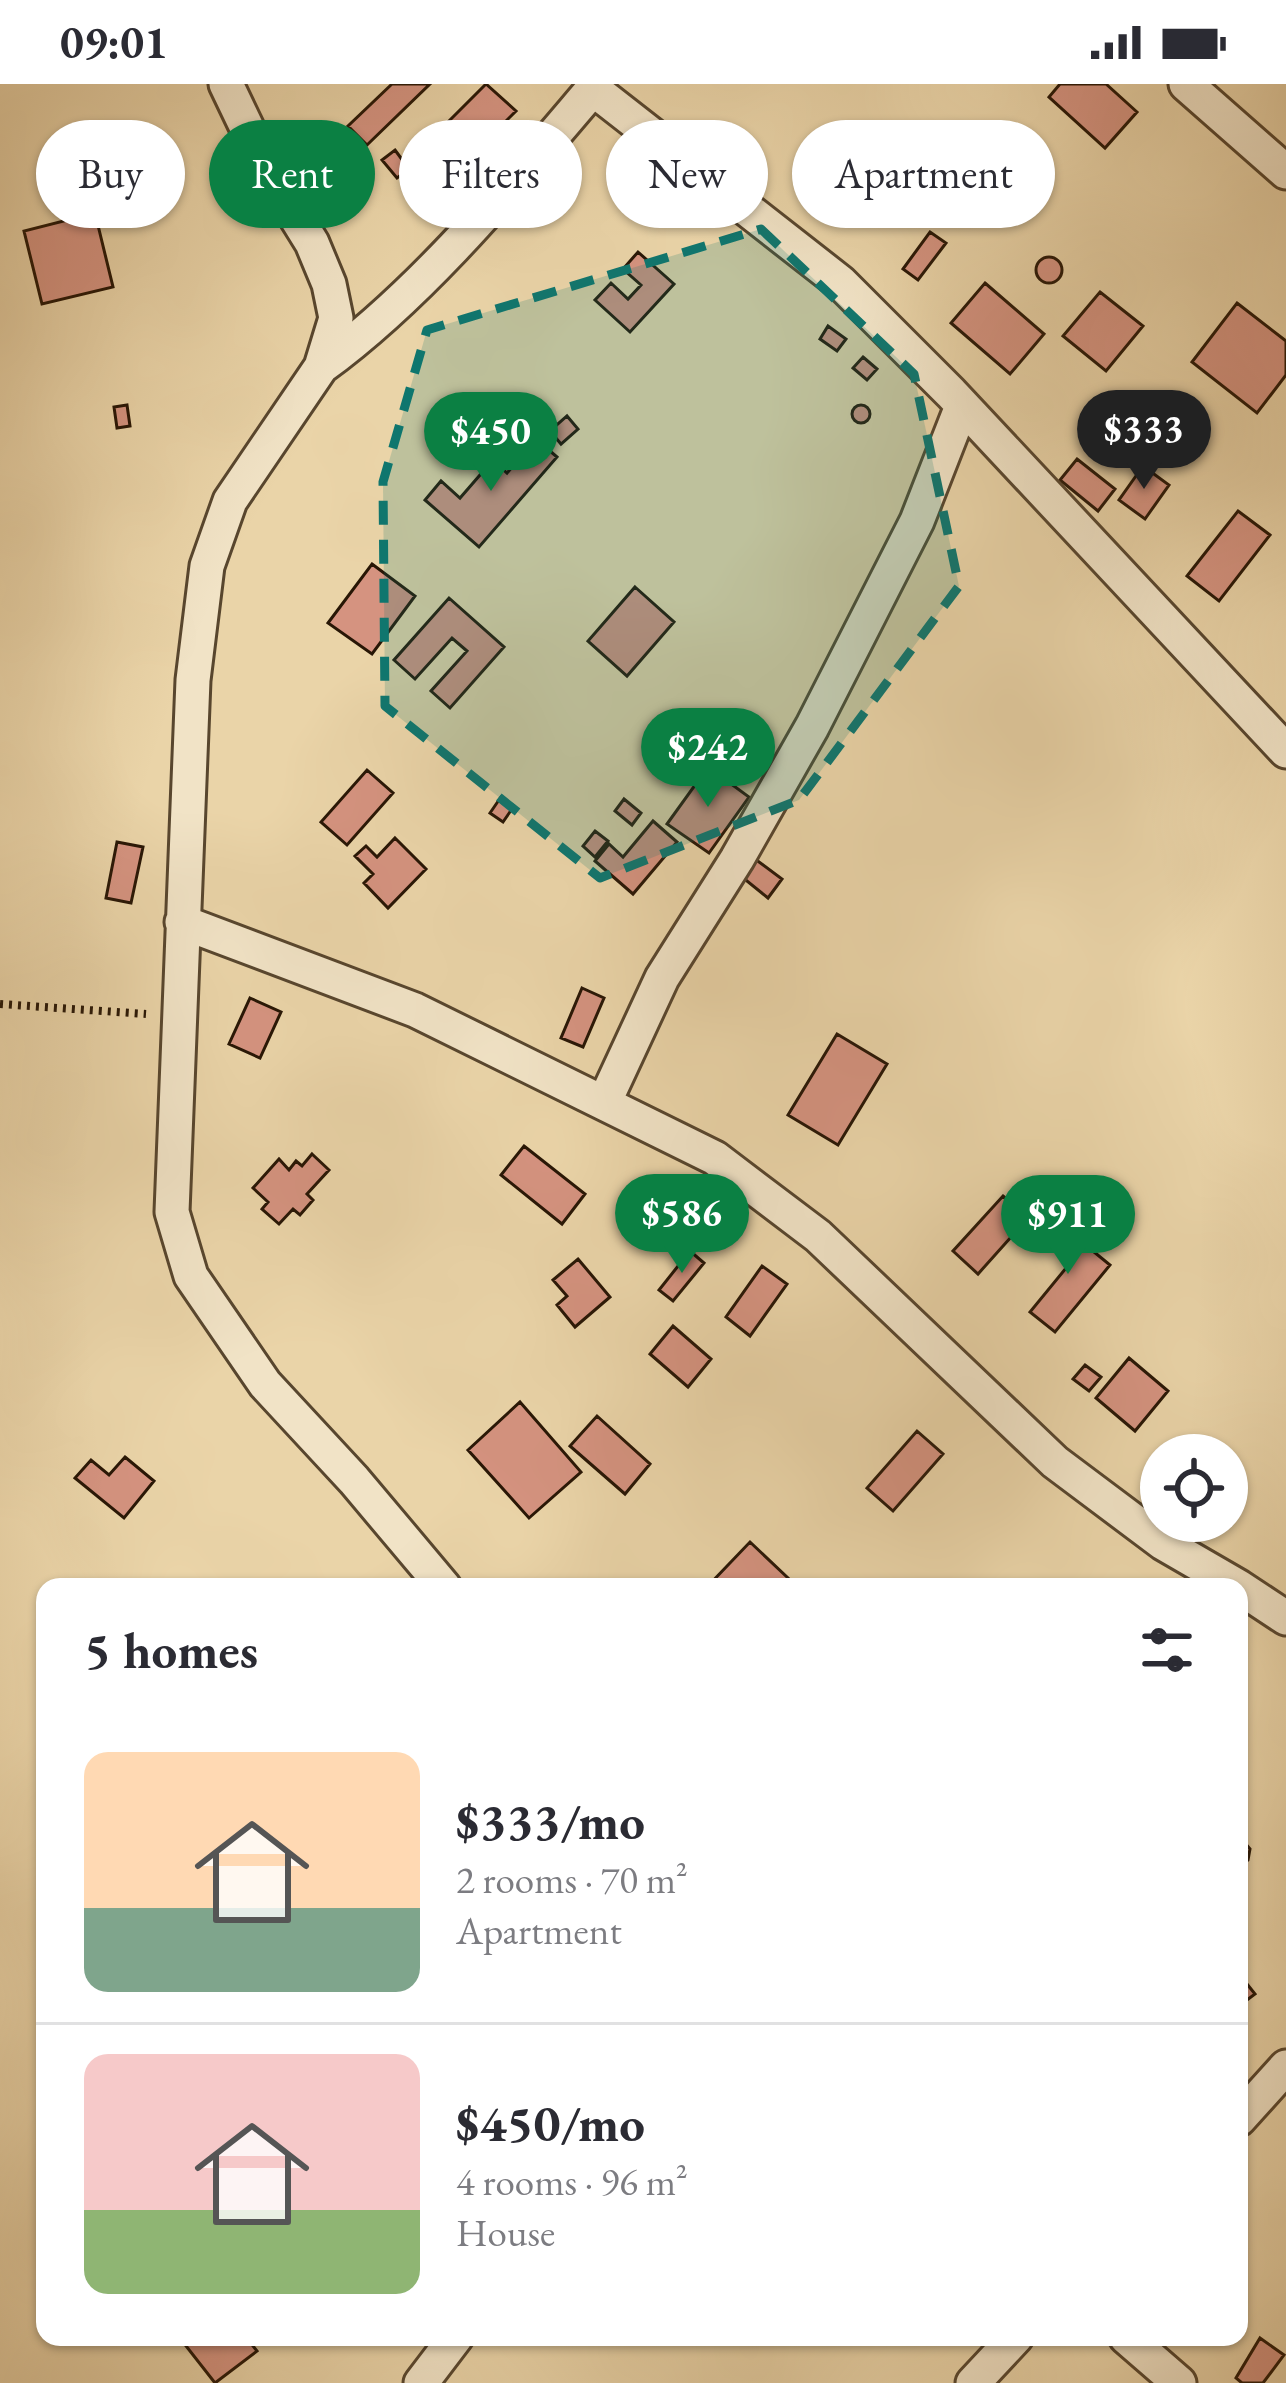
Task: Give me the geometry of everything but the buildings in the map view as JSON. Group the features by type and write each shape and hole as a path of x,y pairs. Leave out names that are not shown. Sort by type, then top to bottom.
{"street":[{"path":"226,84 268,172 312,243 329,284 336,318 320,367 230,501 207,566 193,680 172,1212 190,1276 265,1384 436,1578"},
{"path":"1186,84 1286,172"},
{"path":"320,367 361,338 404,295 595,87 840,282 1286,751"},
{"path":"604,1102 662,977 737,859 812,727 917,520 962,406"},
{"path":"182,922 415,1010 716,1159 818,1235 1055,1462 1163,1544 1223,1578"},
{"path":"1248,1593 1286,1618"},
{"path":"1248,2109 1286,2067"},
{"path":"421,2383 449,2346"},
{"path":"974,2383 1008,2346"},
{"path":"1136,2346 1179,2383"}],"path":[{"path":"0,1004 177,1016"}],"highlighted area":[{"path":"761,229 914,374 959,586 799,800 600,878 385,706 383,482 427,330"}]}
